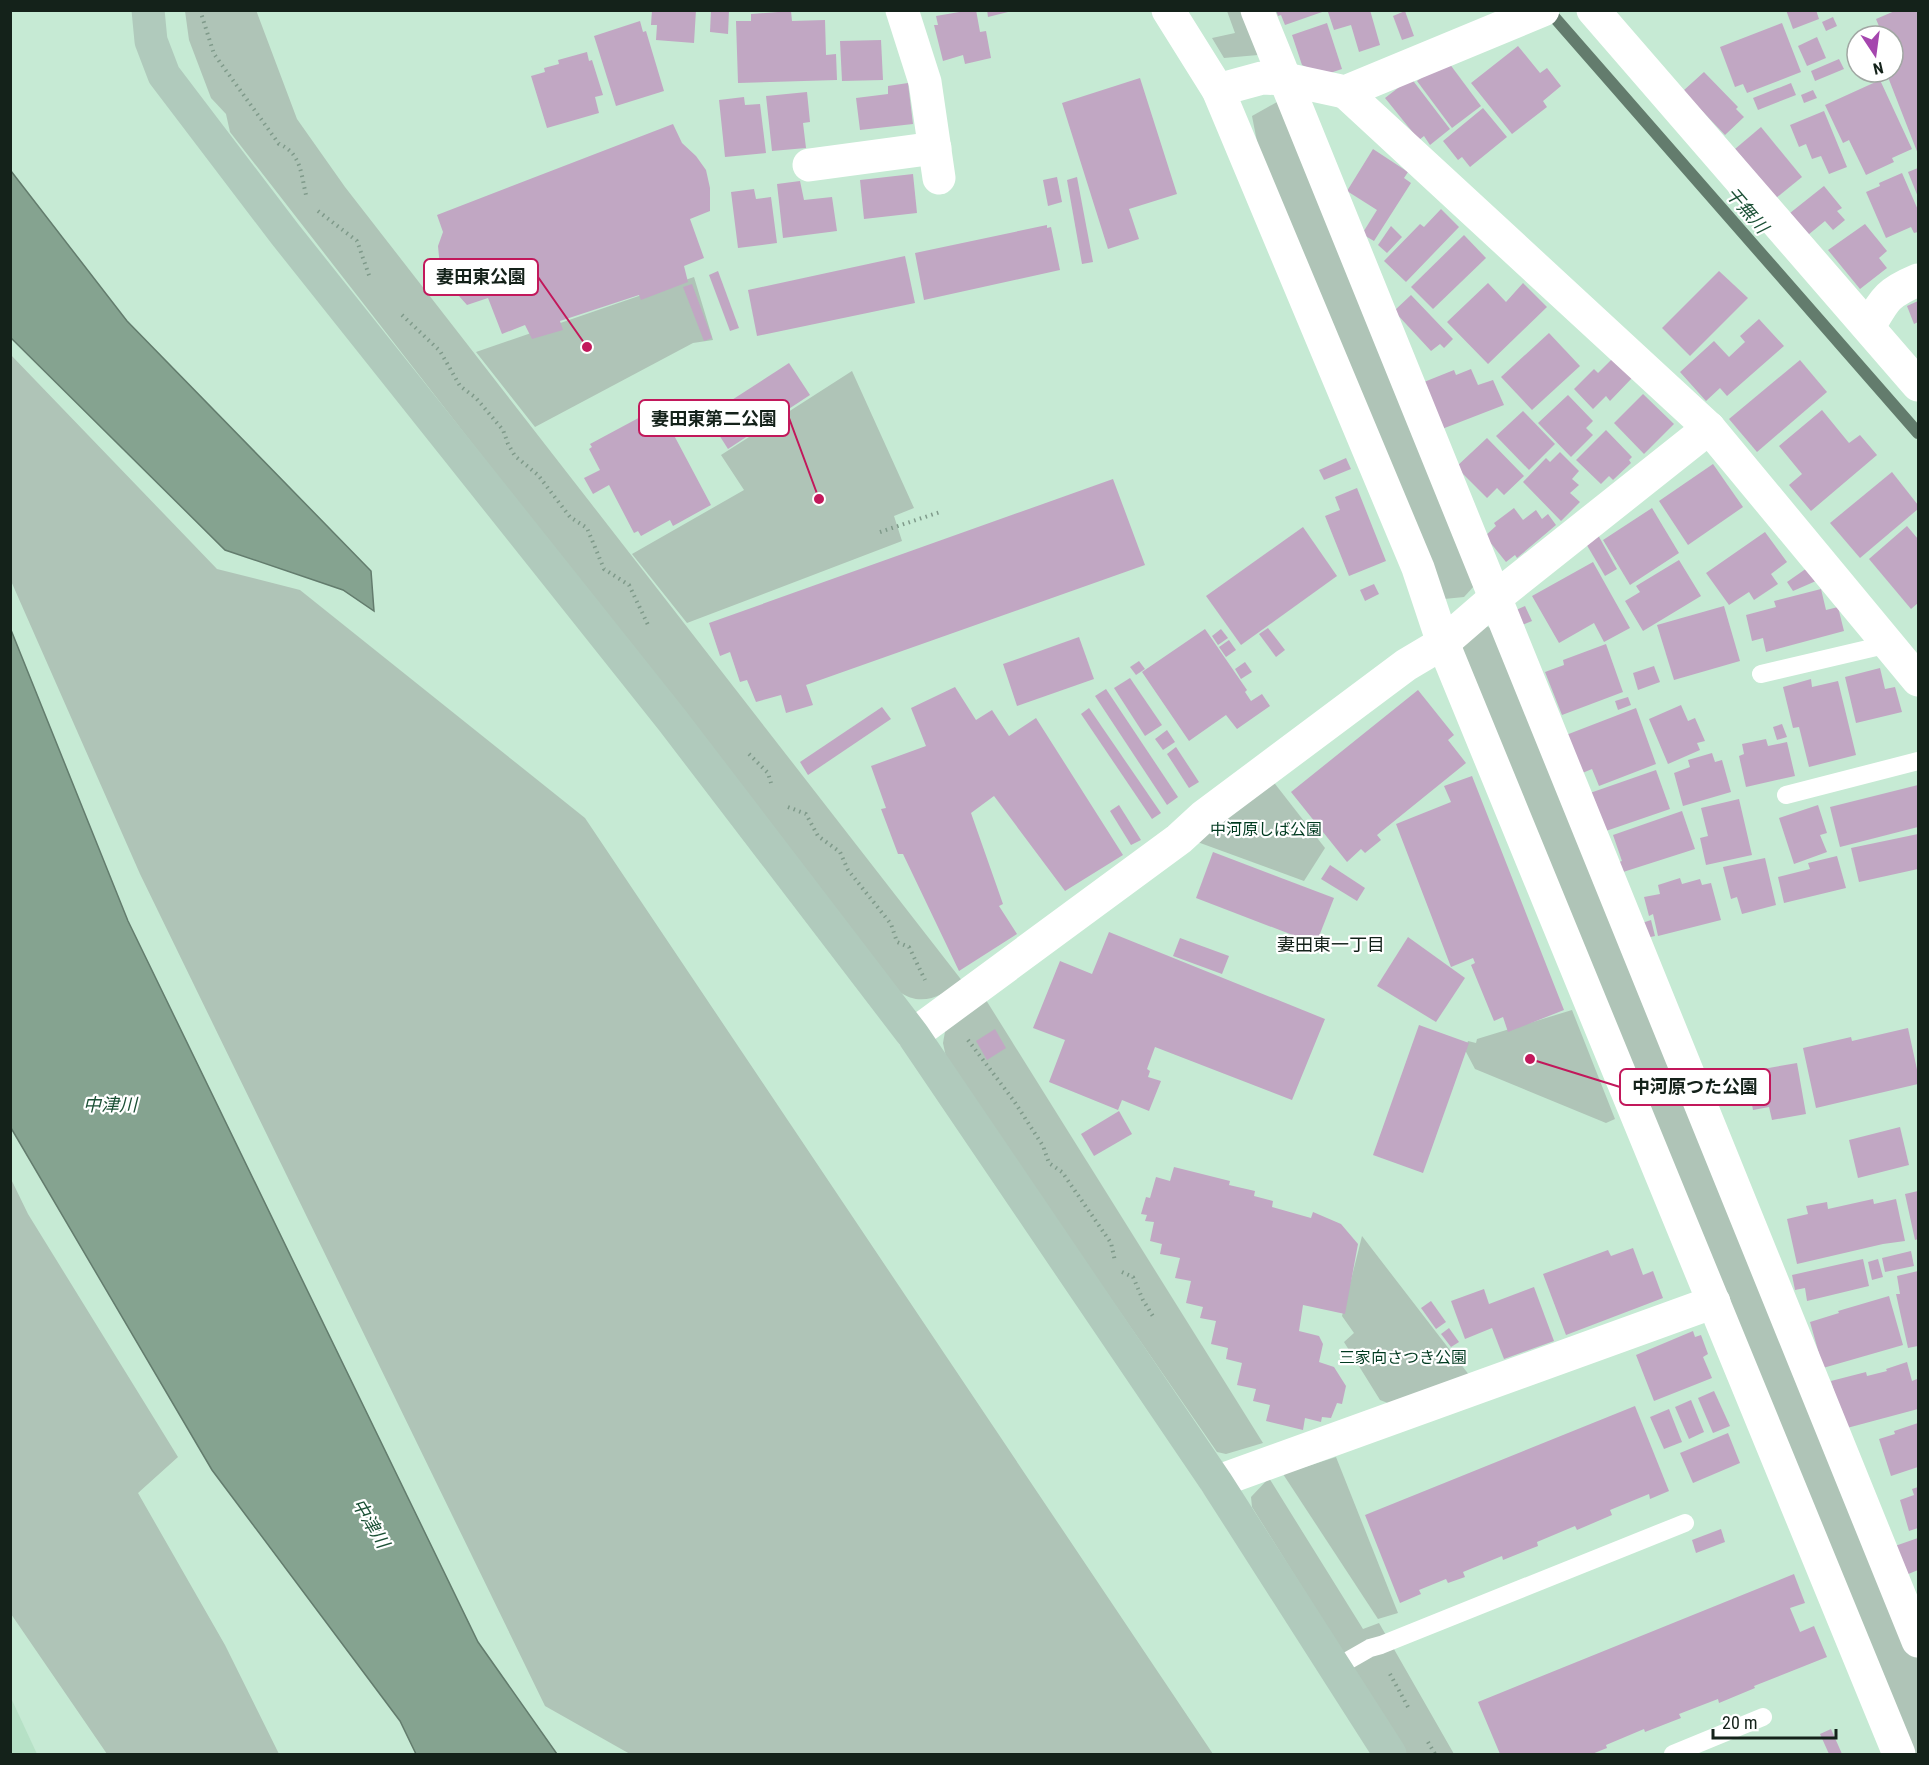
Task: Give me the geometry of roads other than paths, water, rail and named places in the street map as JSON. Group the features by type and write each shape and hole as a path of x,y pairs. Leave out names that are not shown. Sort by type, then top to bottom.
{"street":[{"path":"148,10 151,41 164,75 285,234 672,720 914,1035 1216,1482 1389,1755"},
{"path":"809,165 937,163 925,82 902,10"},
{"path":"1168,10 1218,90 1418,568 1443,644 1899,1755"},
{"path":"1257,10 1918,1641"},
{"path":"1593,10 1918,385"},
{"path":"1345,92 1532,14"},
{"path":"1218,90 1262,78 1285,79 1345,92 1709,428 1918,680"},
{"path":"1869,327 1884,300 1900,288 1918,280"},
{"path":"914,1035 1179,839 1204,816 1406,665 1443,644 1496,598 1709,428"},
{"path":"1216,1482 1714,1302"}],"lane":[{"path":"1761,674 1889,644"},
{"path":"1786,795 1918,761"},
{"path":"1335,1668 1370,1648 1685,1523"},
{"path":"1673,1755 1763,1717"}],"water":[{"path":"11,171 127,321 371,571 374,611 343,590 225,550 11,338"},
{"name":"中津川","path":"11,630 128,921 478,1642 557,1754 416,1754 400,1721 212,1470 11,1128"}],"waterway":[{"name":"干無川","path":"1548,10 1918,433"}],"place":[{"name":"妻田東公園","path":"587,347"},
{"name":"妻田東第二公園","path":"819,499"},
{"name":"中河原つた公園","path":"1530,1059"}],"district":[{"name":"妻田東一丁目","path":"1331,944"}],"park label":[{"name":"中河原しば公園","path":"1266,829"},
{"name":"三家向さつき公園","path":"1403,1357"}]}
